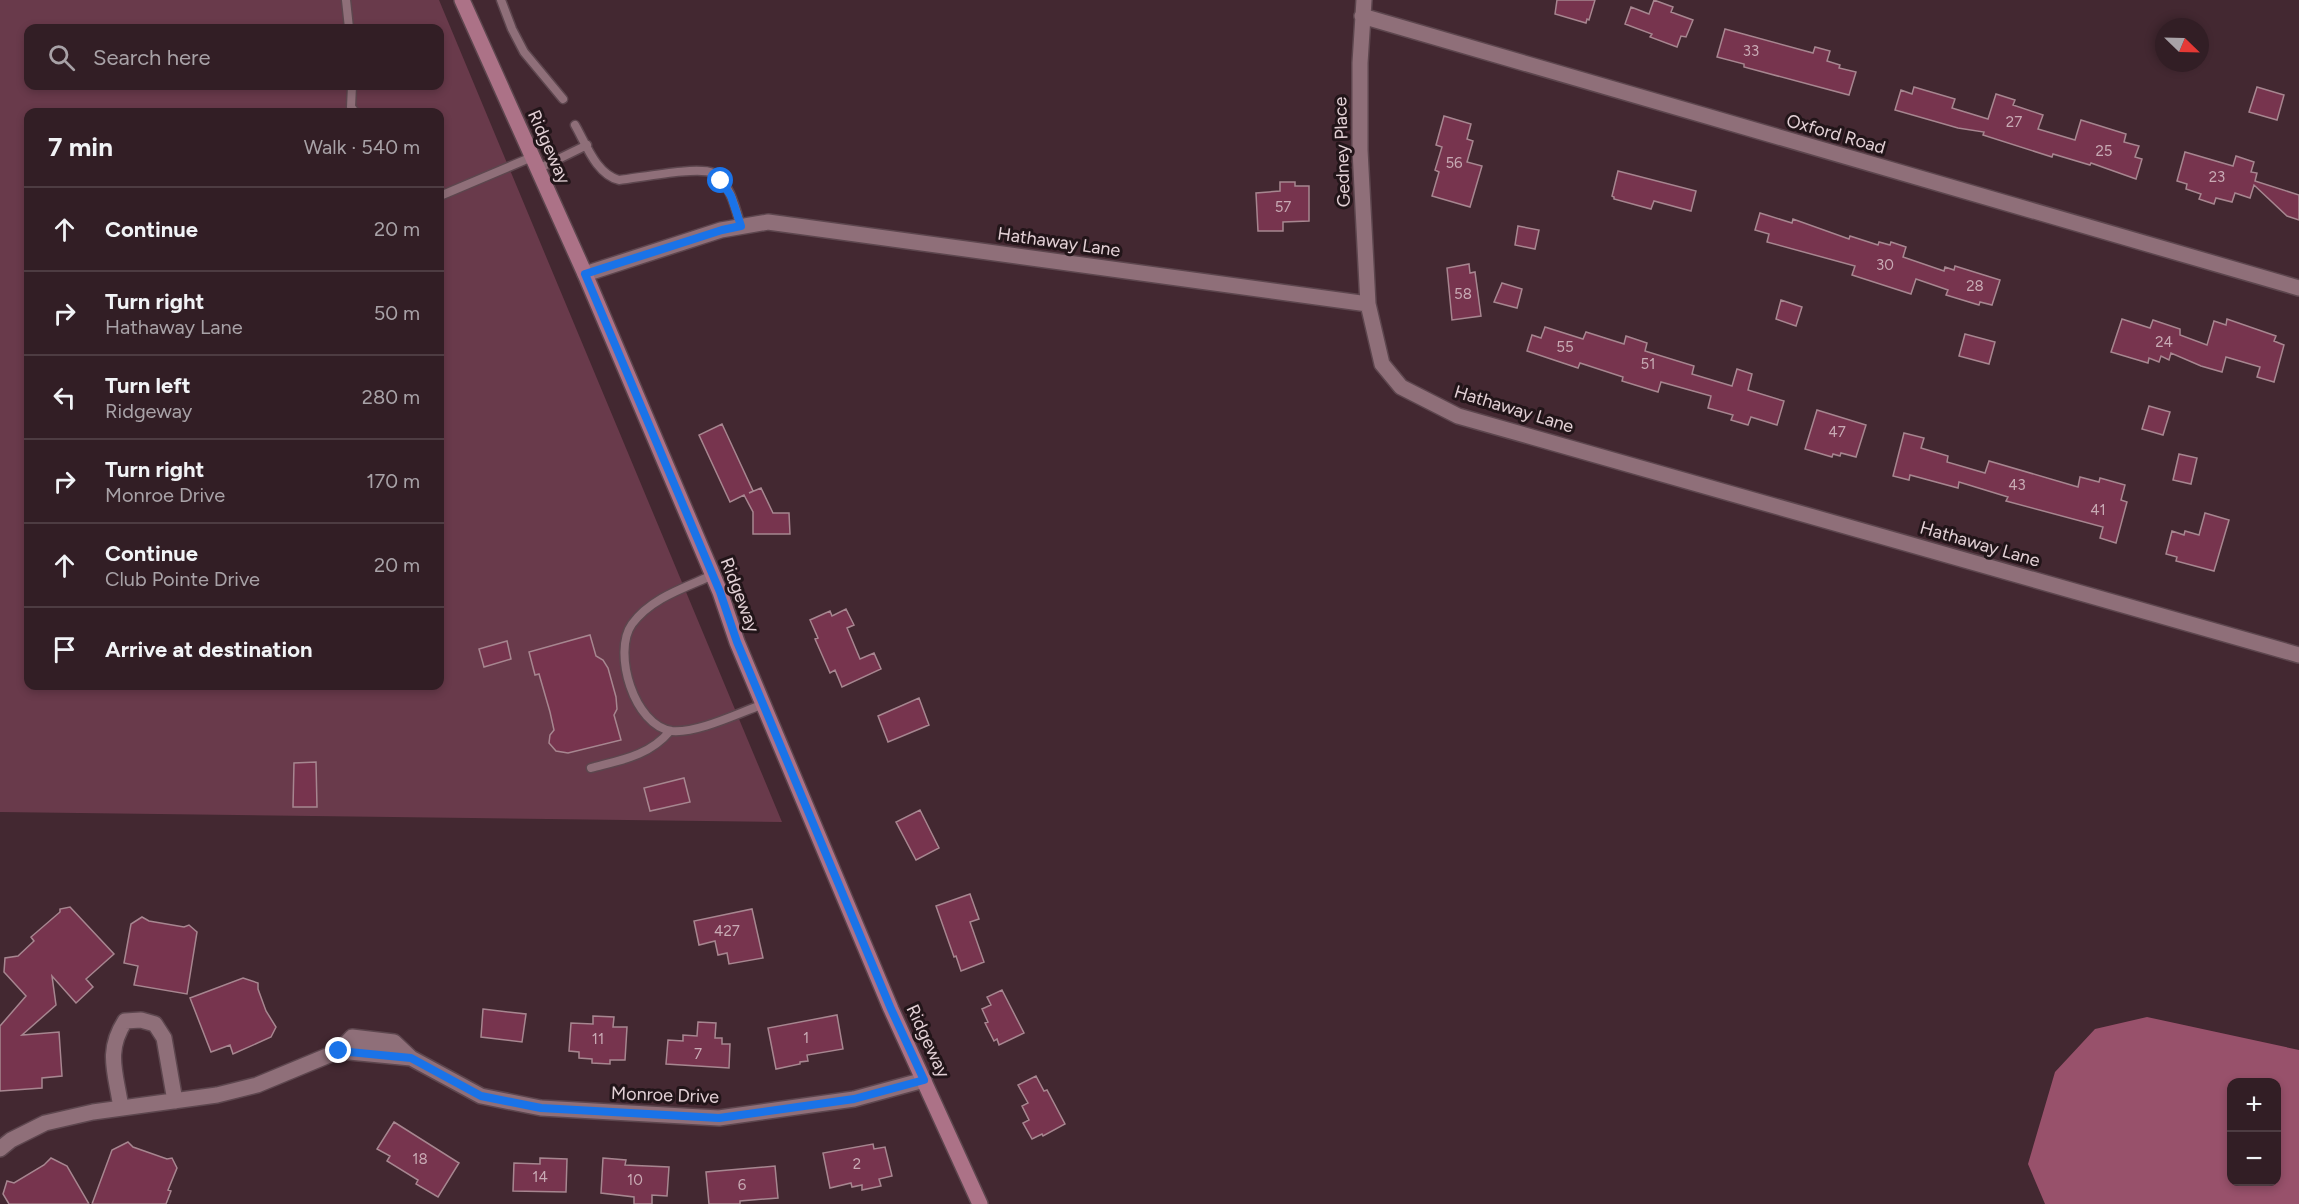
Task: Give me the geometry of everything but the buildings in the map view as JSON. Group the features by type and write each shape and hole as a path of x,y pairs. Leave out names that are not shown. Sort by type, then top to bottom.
{"street":[{"name":"Ridgeway","path":"462,0 585,274 713,575 737,642 891,1009 980,1204"},
{"name":"Gedney Place","path":"1364,0 1360,150 1368,304"},
{"name":"Oxford Road","path":"1362,16 2299,288"},
{"name":"Hathaway Lane","path":"585,274 722,230 768,222 1368,304 1382,364 1401,387 1458,416 2299,655"},
{"path":"0,1149 11,1140 45,1123 121,1108 175,1101 164,1038 155,1024 141,1020 125,1021 117,1035 112,1050 121,1108"},
{"name":"Monroe Drive","path":"175,1101 217,1095 257,1085 339,1051 411,1058 481,1096 541,1108 719,1118 854,1099 924,1080"}],"lane":[{"path":"346,0 349,24"},
{"path":"501,0 524,52 563,99"},
{"path":"352,90 352,108"},
{"path":"575,125 601,169 611,178 619,180 696,171 713,173 731,196 741,226"},
{"path":"444,195 587,145"},
{"path":"713,575 668,595 646,608 630,626 624,644 627,676 636,702 650,719 670,731 689,730 764,704"},
{"path":"591,768 639,755 660,743 670,731"}],"shaded area":[{"path":"0,0 439,0 782,822 0,812"},
{"path":"2147,1017 2299,1050 2299,1204 2045,1204 2028,1164 2055,1072 2095,1029"}],"route":[{"path":"339,1051 411,1058 481,1096 541,1108 719,1118 854,1099 924,1080 891,1009 737,642 720,592 585,274 741,226 731,196 721,181"}]}
